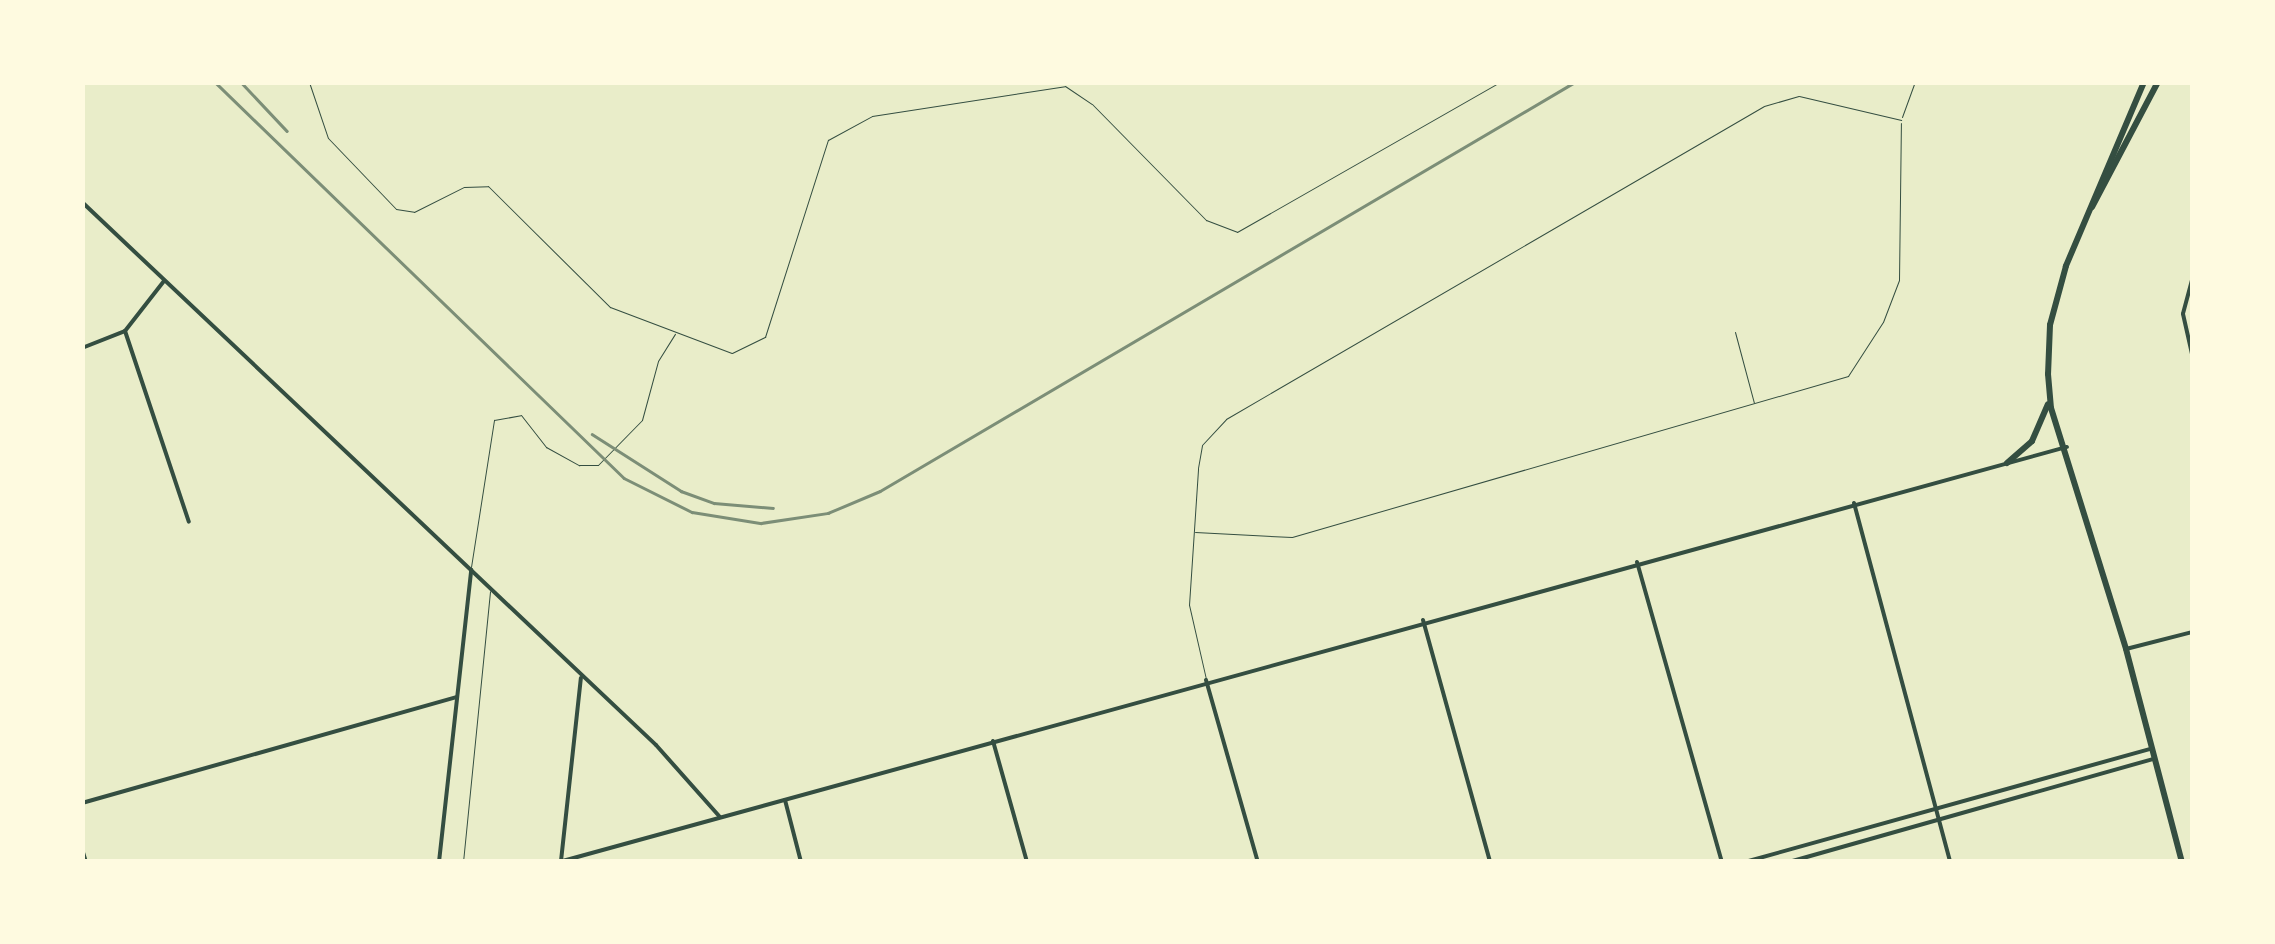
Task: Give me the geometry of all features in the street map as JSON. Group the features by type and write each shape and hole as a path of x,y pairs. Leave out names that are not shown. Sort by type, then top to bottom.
{"highway":[{"path":"2007,463 2036,435 2050,400 2052,310 2144,82"},
{"path":"2091,208 2158,82"},
{"path":"2050,400 2126,650 2182,862"}],"street":[{"path":"82,202 656,745 720,817"},
{"path":"2192,280 2183,314 2192,354"},
{"path":"82,348 125,331 164,282"},
{"path":"125,331 189,522"},
{"path":"581,678 560,861 1423,620 2067,447"},
{"path":"1854,503 1950,862"},
{"path":"1638,562 1722,862"},
{"path":"439,862 470,570"},
{"path":"1423,620 1490,862"},
{"path":"2126,650 2192,632"},
{"path":"1206,680 1258,862"},
{"path":"82,803 456,697"},
{"path":"993,741 1027,862"},
{"path":"1745,862 2151,749"},
{"path":"1789,862 2154,759"},
{"path":"785,800 801,862"},
{"path":"82,849 86,862"}],"lane":[{"path":"309,82 328,138 396,209 409,213 464,187 488,186 610,308 732,353 766,337 828,140 872,116 1065,86 1092,104 1206,220 1230,232 1500,82"},
{"path":"1194,532 1292,538 1848,376 1884,322 1900,264 1901,120 1915,82"},
{"path":"1206,680 1188,606 1200,454 1226,419 1735,121 1799,96 1901,120"},
{"path":"1735,332 1755,406"},
{"path":"470,570 492,426 502,415 521,415 546,447 572,462 598,465 642,420 658,362 674,334"},
{"path":"463,862 490,590"}],"railway":[{"path":"215,82 624,478 692,512 761,523 828,513 880,491 1575,82"},
{"path":"241,82 287,131"},
{"path":"592,434 681,491 714,503 773,508"}]}
